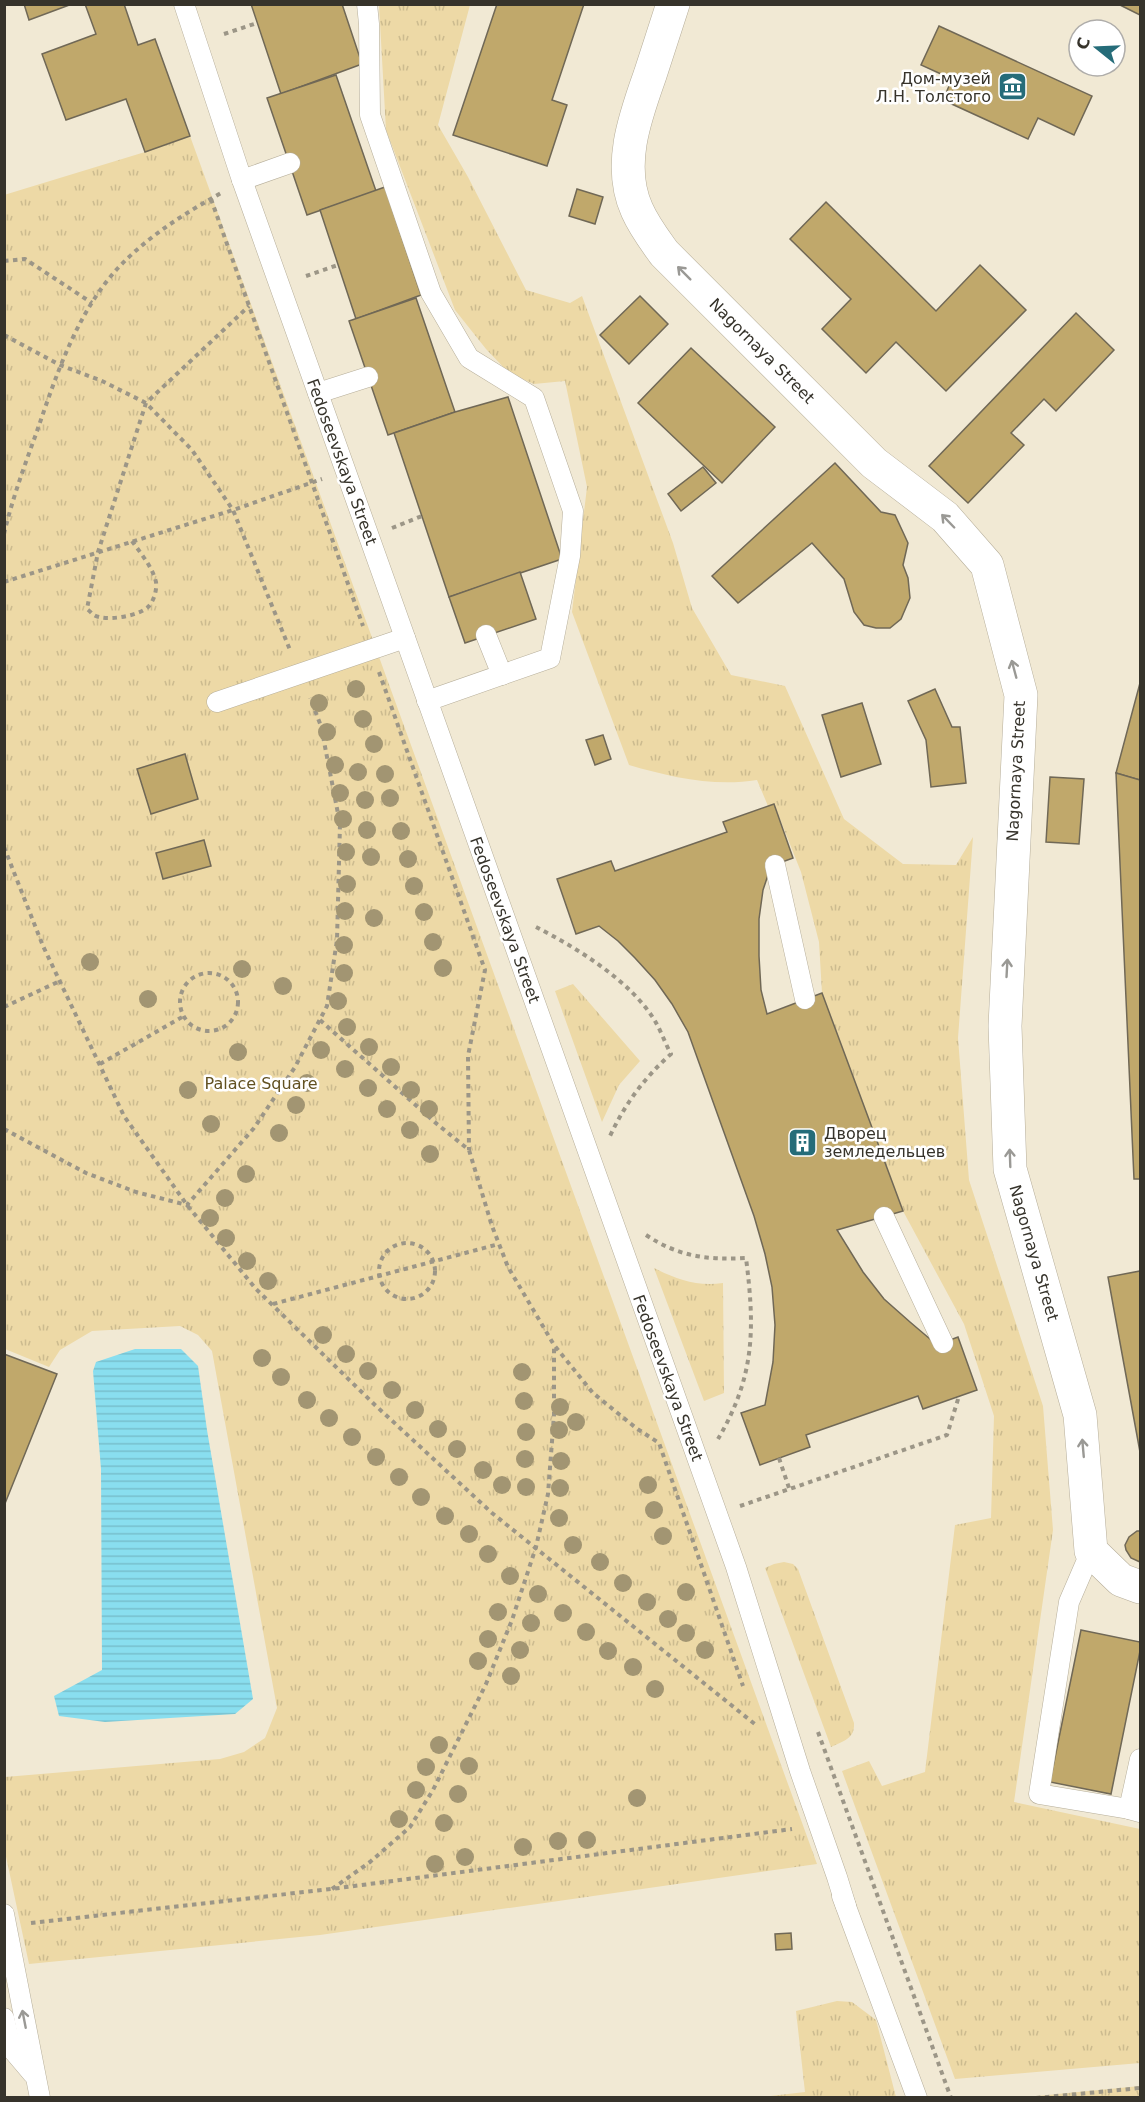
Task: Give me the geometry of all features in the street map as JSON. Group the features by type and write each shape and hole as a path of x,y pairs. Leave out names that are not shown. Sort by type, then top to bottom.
{"street":[{"name":"Nagornaya Street","path":"673,4 632,128 628,159 630,185 636,209 664,253 874,463 945,517 987,565 1021,695 1005,1026 1010,1169 1080,1415 1091,1551"},
{"path":"1091,1551 1121,1580 1140,1587"}],"lane":[{"name":"Fedoseevskaya Street","path":"184,4 242,180 736,1567 800,1771 846,1906 917,2097"},
{"path":"367,4 370,115 431,293 469,358 534,398 573,511 570,556 550,658 428,701"},
{"path":"242,180 290,163"},
{"path":"318,393 368,377"},
{"path":"486,635 502,675"},
{"path":"217,702 405,638"},
{"path":"775,865 805,999"},
{"path":"884,1217 943,1342"},
{"path":"1091,1551 1069,1602 1039,1794 1135,1811 1140,1759"},
{"path":"5,1920 40,2097"},
{"path":"4,2018 11,2048 35,2076"}],"path":[{"path":"224,34 257,23"},
{"path":"4,534 10,506 60,365 92,303 119,268 171,222 242,180"},
{"path":"4,261 25,259 92,303"},
{"path":"306,276 338,264"},
{"path":"132,542 150,566 156,583 154,598 147,609 127,616 109,618 95,616 87,609 98,552 146,403 249,306"},
{"path":"4,335 60,365 102,381 146,403 192,450 233,510 321,726 339,824 337,940 327,1006 295,1067 254,1128 188,1205"},
{"path":"4,582 233,510 345,471"},
{"path":"392,528 422,516"},
{"path":"4,847 43,946 124,1116 188,1205 256,1289 375,1405 484,1505 756,1725"},
{"path":"535,926 579,951 631,992 654,1019 671,1054 651,1071 632,1096 606,1145"},
{"path":"206,973 217,974 227,979 235,988 238,999 237,1010 232,1020 223,1028 213,1031 201,1030 191,1025 184,1016 180,1005 181,994 186,984 195,976 206,973"},
{"path":"4,1007 60,981"},
{"path":"100,1064 184,1016"},
{"path":"320,1020 469,1150 492,1227 508,1267 554,1345 593,1393 658,1443 745,1691"},
{"path":"4,1129 86,1173 136,1192 188,1205"},
{"path":"644,1233 658,1243 684,1254 712,1259 746,1258 751,1298 750,1359 733,1411 715,1445"},
{"path":"403,1242 412,1242 421,1246 428,1251 434,1262 435,1277 431,1286 416,1298 406,1299 388,1292 380,1276 379,1267 382,1258 387,1251 403,1242"},
{"path":"272,1304 499,1244"},
{"path":"331,1889 370,1862 410,1827 433,1790 486,1684 512,1620 536,1547 548,1494 554,1415 554,1345"},
{"path":"737,1507 947,1435 959,1396"},
{"path":"779,1458 789,1488"},
{"path":"752,1714 760,1736"},
{"path":"789,1818 792,1829"},
{"path":"5,1920 331,1889 792,1829 821,1831"},
{"path":"1036,2097 1140,2088"}],"green space":[{"path":"379,5 470,5 438,125 468,177 526,290 570,303 582,296 673,543 692,608 731,675 785,686 844,819 903,864 956,865 973,837 958,1038 969,1180 1043,1406 1053,1530 1014,1802 1140,1829 1140,2063 955,2079 842,1771 869,1761 882,1786 925,1772 955,1525 991,1518 994,1416 964,1324 903,1211 822,993 819,942 801,872 774,804 768,806 757,780 725,782 692,780 629,765 572,612 587,487 565,381 534,384 509,373 486,349 455,310 386,130"},
{"name":"Palace Square","path":"190,136 817,1864 320,1935 29,1964 5,1852 5,1777 220,1759 244,1752 265,1738 277,1708 212,1351 198,1335 180,1326 92,1331 60,1350 49,1367 5,1349 4,195"},
{"path":"573,984 640,1061 619,1085 602,1122 555,991"},
{"path":"654,1268 687,1281 704,1284 723,1283 724,1393 704,1401"},
{"path":"784,1562 793,1564 798,1569 854,1723 853,1733 844,1741 831,1747 765,1568"},
{"path":"837,2001 852,2002 876,2020 896,2097 762,2097 805,2092 796,2011"},
{"path":"1140,2086 1140,2097 1027,2097"}],"water":[{"path":"135,1349 181,1349 198,1366 253,1699 235,1714 105,1722 59,1716 54,1696 102,1670 101,1469 93,1371 96,1362"}],"building":[{"path":"24,4 72,4 29,20"},
{"path":"85,4 124,4 138,45 155,39 190,136 145,152 126,99 66,120 42,54 96,34"},
{"path":"251,4 342,4 362,64 281,94"},
{"path":"497,4 584,4 552,100 567,105 547,166 453,135"},
{"path":"1118,4 1140,4 1140,15"},
{"name":"Дом-музей Л.Н. Толстого","path":"939,26 1092,96 1074,135 1038,118 1028,139 943,100 952,79 921,65"},
{"path":"336,75 376,191 307,215 267,98"},
{"path":"385,187 421,295 356,319 320,210"},
{"path":"577,189 603,197 595,224 569,216"},
{"path":"826,202 936,311 980,265 1026,310 946,391 896,342 866,373 822,329 851,299 790,239"},
{"path":"640,296 668,324 629,364 600,335"},
{"path":"416,298 455,412 388,435 349,321"},
{"path":"1076,313 1114,350 1056,411 1044,399 1011,433 1024,445 968,503 929,466"},
{"path":"691,348 775,427 722,483 638,403"},
{"path":"508,397 562,559 449,597 394,433"},
{"path":"835,463 881,512 895,515 908,543 903,565 908,578 910,598 901,619 890,628 864,625 854,612 844,579 812,543 738,603 712,576"},
{"path":"703,467 716,483 681,511 668,494"},
{"path":"520,572 536,619 465,643 449,597"},
{"path":"1140,683 1140,780 1116,773"},
{"path":"935,689 952,727 960,727 966,783 931,787 926,740 908,701"},
{"path":"862,703 881,764 841,777 822,715"},
{"path":"603,735 611,759 595,765 586,740"},
{"path":"185,754 198,799 151,814 137,769"},
{"path":"1116,773 1140,780 1140,1179 1134,1179"},
{"path":"1050,777 1084,779 1079,844 1046,842"},
{"name":"Дворец земледельцев","path":"774,804 793,858 771,866 763,890 759,919 759,956 761,990 767,1014 822,993 903,1211 837,1230 863,1272 884,1299 910,1322 937,1345 958,1337 977,1390 923,1409 918,1396 806,1435 810,1447 760,1465 741,1413 765,1405 773,1362 775,1325 772,1287 754,1216 688,1032 672,1004 635,958 599,926 576,934 557,879 611,861 615,871 727,832 723,822"},
{"path":"204,840 211,866 163,879 156,853"},
{"path":"1140,1271 1140,1452 1108,1277"},
{"path":"4,1354 57,1374 4,1506"},
{"path":"1140,1531 1140,1562 1131,1558 1125,1545 1129,1537"},
{"path":"1081,1630 1140,1642 1111,1794 1050,1782"},
{"path":"791,1933 792,1949 776,1950 775,1934"}],"place":[{"name":"Дом-музей Л.Н. Толстого","path":"1012,87"},
{"name":"Дворец земледельцев","path":"803,1142"}]}
